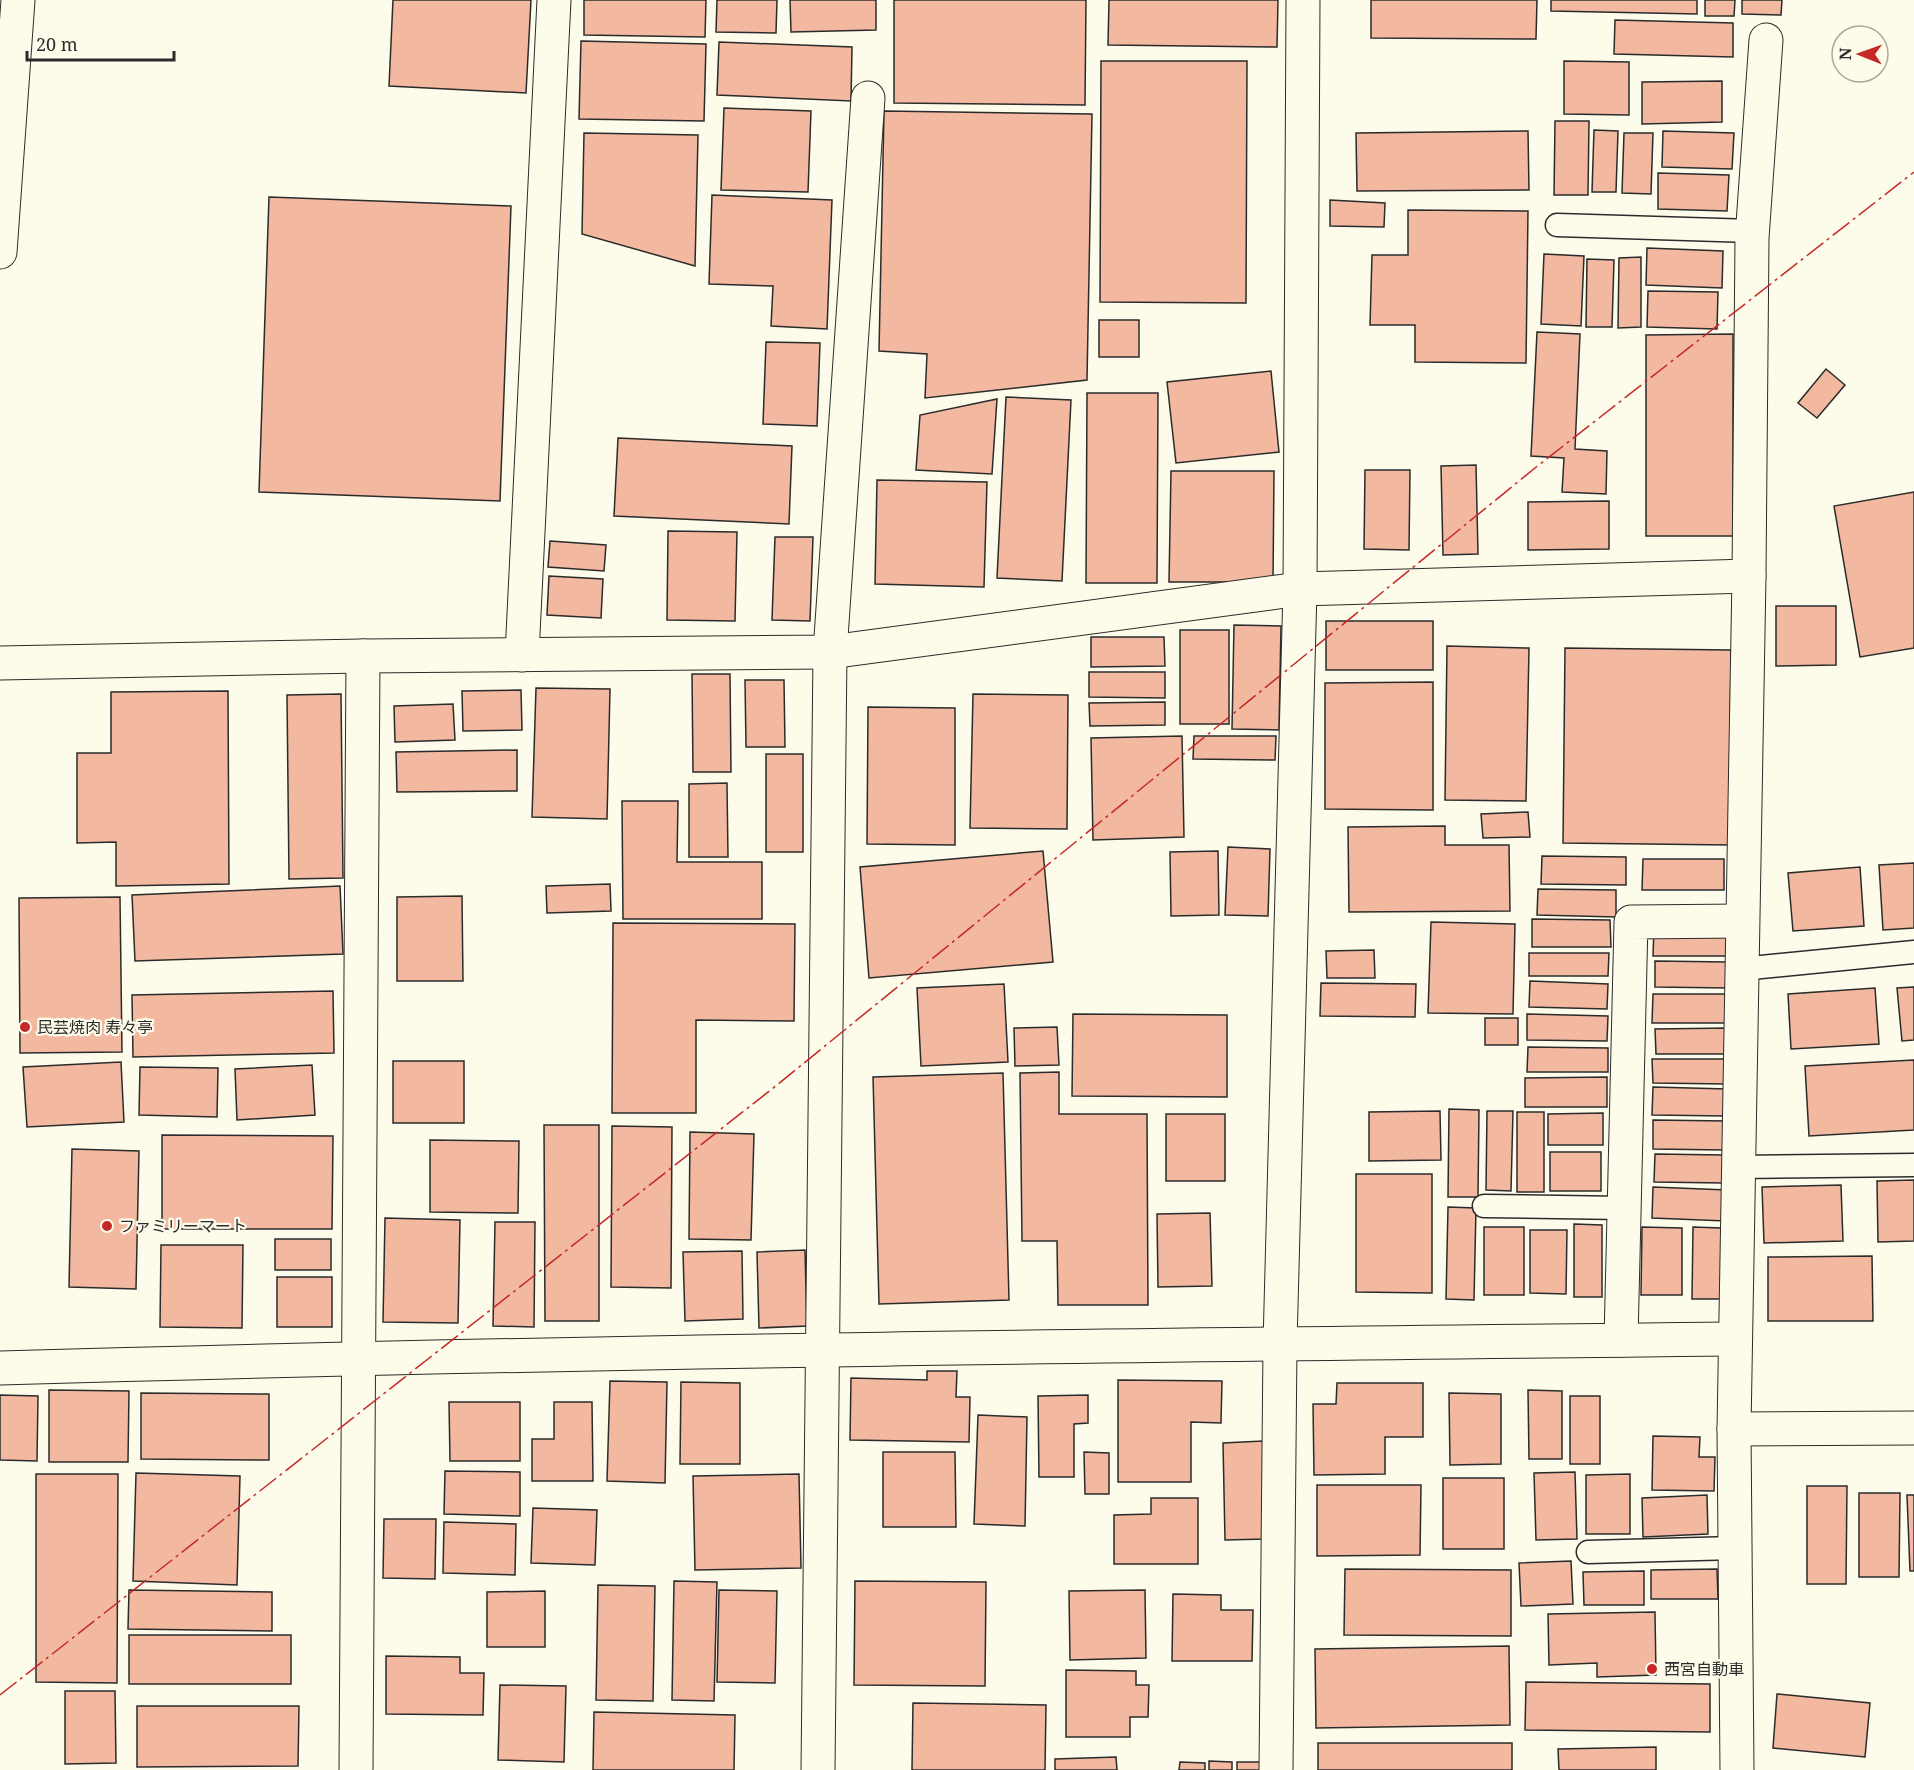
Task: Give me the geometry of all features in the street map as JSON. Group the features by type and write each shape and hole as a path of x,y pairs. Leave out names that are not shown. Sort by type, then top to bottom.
{"street":[{"path":"0,252 18,0"},
{"path":"522,655 554,0"},
{"path":"1276,1770 1280,1344 1300,589 1303,0"},
{"path":"1737,1770 1734,1429 1749,576 1752,231 1766,40"},
{"path":"818,1770 830,652 868,98"},
{"path":"0,663 363,656 830,652 1300,589 1749,576"},
{"path":"356,1770 363,656"},
{"path":"1621,1340 1631,922 1742,921"},
{"path":"0,1368 821,1349 1735,1339"},
{"path":"1734,1429 1914,1428"}],"lane":[{"path":"1557,225 1752,231"},
{"path":"1741,969 1914,952"},
{"path":"1737,1167 1914,1165"},
{"path":"1484,1206 1624,1208"},
{"path":"1588,1552 1735,1548"}],"building":[{"path":"393,0 531,0 526,93 389,86"},
{"path":"584,0 706,0 705,37 584,35"},
{"path":"717,0 777,0 776,33 716,32"},
{"path":"790,0 876,0 876,30 791,32"},
{"path":"894,0 1086,0 1085,105 894,103"},
{"path":"1109,0 1278,0 1277,47 1108,45"},
{"path":"1371,0 1537,0 1536,39 1371,38"},
{"path":"1551,0 1697,0 1697,14 1551,11"},
{"path":"1705,0 1735,0 1734,16 1705,16"},
{"path":"1742,0 1782,0 1781,15 1742,14"},
{"path":"1615,20 1733,23 1733,57 1614,54"},
{"path":"581,41 706,44 704,121 579,119"},
{"path":"719,42 852,47 851,101 717,95"},
{"path":"1101,61 1247,61 1246,303 1100,302"},
{"path":"1564,61 1629,62 1629,115 1564,114"},
{"path":"1722,81 1722,122 1642,124 1642,82"},
{"path":"724,108 811,111 808,192 721,190"},
{"path":"884,111 1092,114 1087,380 925,398 927,354 879,351"},
{"path":"1555,121 1589,121 1588,195 1554,195"},
{"path":"1594,130 1618,131 1616,192 1592,192"},
{"path":"1528,131 1529,190 1357,191 1356,133"},
{"path":"1663,131 1734,133 1732,169 1662,167"},
{"path":"584,133 698,135 695,266 582,234"},
{"path":"1624,133 1653,133 1651,194 1622,193"},
{"path":"1658,173 1729,175 1727,211 1658,209"},
{"path":"712,195 832,200 827,329 771,326 773,286 709,284"},
{"path":"269,197 511,206 500,501 259,492"},
{"path":"1330,200 1385,203 1384,227 1330,226"},
{"path":"1408,210 1528,211 1526,363 1415,362 1415,325 1370,325 1372,255 1408,255"},
{"path":"1647,248 1723,251 1722,288 1646,285"},
{"path":"1544,254 1584,256 1581,326 1541,324"},
{"path":"1641,257 1641,327 1618,328 1619,258"},
{"path":"1587,259 1614,260 1612,327 1586,327"},
{"path":"1648,291 1718,292 1717,329 1647,327"},
{"path":"1099,320 1139,320 1139,357 1099,357"},
{"path":"1537,332 1580,334 1575,449 1607,451 1606,494 1562,492 1564,458 1531,456"},
{"path":"1733,334 1733,536 1646,536 1646,335"},
{"path":"766,342 820,343 817,426 763,424"},
{"path":"1826,369 1845,385 1817,418 1798,403"},
{"path":"1271,371 1279,452 1176,463 1167,382"},
{"path":"1087,393 1158,393 1157,583 1086,583"},
{"path":"1006,397 1071,400 1062,581 997,578"},
{"path":"997,399 992,474 916,470 920,415"},
{"path":"618,438 792,446 789,524 614,516"},
{"path":"1476,465 1478,554 1443,555 1441,466"},
{"path":"1365,470 1410,470 1409,550 1364,549"},
{"path":"1171,471 1274,471 1273,582 1169,582"},
{"path":"877,480 987,482 984,587 875,584"},
{"path":"1914,492 1914,648 1860,657 1834,506"},
{"path":"1609,501 1609,549 1528,550 1528,502"},
{"path":"668,531 737,532 735,621 667,620"},
{"path":"775,537 813,537 810,621 772,620"},
{"path":"550,541 606,545 604,571 548,567"},
{"path":"549,576 603,579 601,618 547,615"},
{"path":"1776,606 1836,606 1836,665 1776,666"},
{"path":"1326,621 1433,621 1433,670 1326,670"},
{"path":"1234,625 1281,626 1279,730 1232,729"},
{"path":"1180,630 1229,630 1229,724 1180,724"},
{"path":"1091,637 1164,637 1165,666 1091,667"},
{"path":"1447,646 1529,648 1526,801 1445,800"},
{"path":"1565,648 1731,650 1729,845 1563,843"},
{"path":"1089,672 1165,672 1165,698 1089,697"},
{"path":"692,674 730,674 731,772 693,772"},
{"path":"745,680 784,680 785,747 746,747"},
{"path":"1433,682 1433,810 1325,809 1325,683"},
{"path":"536,688 610,689 607,819 532,817"},
{"path":"521,690 522,730 463,731 462,691"},
{"path":"228,691 229,884 116,886 116,842 77,843 77,753 111,753 111,692"},
{"path":"341,694 343,878 289,879 287,695"},
{"path":"973,694 1068,695 1067,829 970,828"},
{"path":"1165,702 1165,725 1090,726 1089,703"},
{"path":"453,704 455,740 395,742 394,706"},
{"path":"868,707 955,708 955,845 867,844"},
{"path":"1182,736 1184,837 1093,840 1091,738"},
{"path":"1194,736 1276,736 1275,760 1193,759"},
{"path":"517,750 517,791 397,792 396,752"},
{"path":"766,754 803,754 803,852 766,852"},
{"path":"727,783 728,857 689,857 689,784"},
{"path":"622,801 678,801 677,862 762,862 762,919 623,919"},
{"path":"1528,812 1530,837 1483,838 1481,814"},
{"path":"1445,826 1445,845 1509,845 1510,911 1349,912 1348,827"},
{"path":"1228,847 1270,849 1268,916 1225,915"},
{"path":"1043,851 1053,962 869,978 860,867"},
{"path":"1218,851 1219,915 1171,916 1170,852"},
{"path":"1542,856 1626,857 1626,885 1541,884"},
{"path":"1643,859 1724,859 1724,890 1642,890"},
{"path":"1914,863 1914,928 1883,930 1879,865"},
{"path":"1860,867 1864,926 1793,931 1788,873"},
{"path":"610,884 611,911 547,913 546,886"},
{"path":"340,886 343,954 135,961 132,895"},
{"path":"1538,889 1616,890 1616,917 1537,915"},
{"path":"462,896 463,981 397,981 397,897"},
{"path":"120,897 122,1052 20,1053 19,898"},
{"path":"1532,919 1610,920 1611,947 1532,947"},
{"path":"1431,922 1515,924 1513,1014 1428,1013"},
{"path":"613,923 795,924 794,1021 696,1020 696,1113 612,1113"},
{"path":"1654,927 1732,928 1731,956 1653,956"},
{"path":"1374,950 1375,978 1327,978 1326,951"},
{"path":"1529,953 1609,953 1608,976 1529,976"},
{"path":"1655,961 1728,962 1728,988 1655,987"},
{"path":"1530,981 1608,984 1607,1009 1529,1007"},
{"path":"1321,983 1416,984 1415,1017 1320,1016"},
{"path":"1004,984 1008,1062 921,1066 917,988"},
{"path":"1914,987 1914,1040 1902,1041 1897,988"},
{"path":"1875,988 1879,1044 1791,1049 1788,994"},
{"path":"333,991 334,1053 133,1057 132,995"},
{"path":"1653,994 1726,994 1726,1023 1652,1023"},
{"path":"1073,1014 1227,1015 1227,1097 1072,1096"},
{"path":"1527,1014 1608,1016 1607,1041 1527,1040"},
{"path":"1485,1018 1518,1018 1518,1045 1485,1045"},
{"path":"1057,1027 1059,1065 1015,1066 1014,1028"},
{"path":"1729,1028 1729,1054 1656,1054 1655,1029"},
{"path":"1528,1047 1608,1048 1608,1072 1527,1072"},
{"path":"1652,1059 1727,1059 1727,1084 1653,1083"},
{"path":"1914,1060 1914,1130 1809,1136 1805,1066"},
{"path":"393,1061 464,1061 464,1123 393,1123"},
{"path":"121,1062 124,1122 27,1127 23,1067"},
{"path":"312,1065 315,1115 237,1120 235,1069"},
{"path":"140,1067 218,1068 217,1117 139,1115"},
{"path":"1059,1072 1059,1114 1147,1114 1148,1305 1058,1305 1057,1241 1022,1241 1020,1073"},
{"path":"1003,1073 1009,1300 879,1304 873,1077"},
{"path":"1607,1077 1607,1107 1525,1107 1525,1078"},
{"path":"1653,1087 1727,1089 1726,1116 1652,1115"},
{"path":"1449,1109 1479,1110 1478,1197 1448,1197"},
{"path":"1440,1111 1441,1160 1369,1161 1369,1112"},
{"path":"1487,1111 1513,1111 1511,1191 1486,1190"},
{"path":"1517,1112 1544,1112 1544,1192 1517,1192"},
{"path":"1603,1113 1603,1145 1548,1145 1548,1114"},
{"path":"1166,1114 1225,1114 1225,1181 1166,1181"},
{"path":"1653,1120 1727,1121 1726,1150 1653,1149"},
{"path":"544,1125 599,1125 599,1321 545,1321"},
{"path":"612,1126 672,1127 671,1288 611,1287"},
{"path":"690,1132 754,1134 751,1240 689,1239"},
{"path":"162,1135 333,1136 332,1229 162,1229"},
{"path":"430,1140 519,1141 518,1213 430,1212"},
{"path":"72,1149 139,1151 136,1289 69,1287"},
{"path":"1550,1152 1601,1152 1601,1191 1550,1191"},
{"path":"1655,1154 1724,1155 1723,1183 1654,1182"},
{"path":"1356,1174 1432,1174 1432,1293 1356,1292"},
{"path":"1914,1180 1914,1241 1878,1242 1877,1181"},
{"path":"1841,1185 1843,1241 1764,1243 1762,1187"},
{"path":"1653,1187 1727,1190 1726,1221 1652,1218"},
{"path":"1448,1207 1476,1208 1474,1300 1446,1299"},
{"path":"1210,1213 1212,1286 1158,1287 1157,1214"},
{"path":"385,1218 460,1220 458,1323 383,1322"},
{"path":"495,1222 535,1222 534,1327 493,1326"},
{"path":"1574,1224 1602,1225 1602,1297 1574,1297"},
{"path":"1484,1227 1524,1227 1524,1295 1484,1295"},
{"path":"1642,1227 1682,1228 1682,1295 1641,1295"},
{"path":"1693,1227 1721,1228 1721,1299 1692,1299"},
{"path":"1530,1230 1567,1230 1566,1294 1530,1293"},
{"path":"275,1239 331,1239 331,1270 275,1270"},
{"path":"161,1245 243,1245 242,1328 160,1327"},
{"path":"805,1250 807,1326 759,1328 757,1252"},
{"path":"742,1251 743,1319 685,1321 683,1252"},
{"path":"1872,1256 1873,1321 1768,1321 1768,1257"},
{"path":"277,1277 332,1277 332,1327 277,1327"},
{"path":"927,1371 957,1371 956,1397 970,1397 969,1442 850,1440 851,1378 927,1380"},
{"path":"1118,1380 1222,1381 1221,1423 1191,1422 1191,1482 1118,1482"},
{"path":"610,1381 667,1382 665,1483 607,1481"},
{"path":"681,1382 740,1383 740,1464 680,1464"},
{"path":"1337,1383 1423,1383 1423,1437 1385,1437 1385,1474 1314,1475 1313,1404 1336,1404"},
{"path":"49,1390 129,1391 128,1462 49,1462"},
{"path":"1528,1390 1562,1391 1562,1459 1529,1459"},
{"path":"141,1393 269,1394 269,1460 141,1459"},
{"path":"1449,1393 1501,1394 1501,1464 1450,1465"},
{"path":"0,1395 38,1396 37,1461 0,1460"},
{"path":"1088,1395 1088,1423 1074,1424 1074,1477 1039,1477 1038,1396"},
{"path":"1570,1396 1600,1396 1600,1464 1570,1464"},
{"path":"449,1402 520,1402 520,1461 450,1461"},
{"path":"554,1402 592,1402 593,1481 532,1481 532,1439 554,1439"},
{"path":"978,1415 1027,1417 1025,1526 974,1524"},
{"path":"1653,1436 1700,1437 1699,1457 1715,1457 1714,1491 1652,1490"},
{"path":"1263,1441 1266,1539 1225,1540 1223,1443"},
{"path":"883,1452 955,1452 956,1527 883,1527"},
{"path":"1084,1452 1109,1453 1109,1494 1085,1494"},
{"path":"445,1471 520,1472 520,1516 444,1514"},
{"path":"1575,1472 1577,1539 1536,1540 1534,1473"},
{"path":"136,1473 240,1476 237,1585 133,1581"},
{"path":"36,1474 118,1474 117,1683 36,1682"},
{"path":"799,1474 801,1568 695,1570 693,1476"},
{"path":"1630,1474 1630,1534 1586,1534 1586,1475"},
{"path":"1443,1478 1504,1478 1504,1549 1443,1549"},
{"path":"1317,1485 1421,1485 1420,1555 1317,1556"},
{"path":"1807,1486 1847,1486 1846,1584 1807,1584"},
{"path":"1859,1493 1900,1493 1899,1577 1859,1577"},
{"path":"1707,1495 1708,1534 1643,1537 1642,1498"},
{"path":"1907,1495 1914,1495 1914,1571 1910,1571"},
{"path":"1151,1498 1198,1498 1198,1564 1114,1564 1114,1515 1151,1514"},
{"path":"533,1508 597,1510 595,1565 531,1563"},
{"path":"384,1519 436,1519 435,1579 383,1578"},
{"path":"444,1522 516,1524 515,1575 443,1573"},
{"path":"1571,1561 1573,1604 1521,1606 1519,1563"},
{"path":"1345,1569 1511,1570 1511,1636 1344,1635"},
{"path":"1717,1569 1718,1599 1651,1599 1651,1570"},
{"path":"1644,1571 1644,1605 1584,1605 1583,1572"},
{"path":"674,1581 717,1582 714,1701 672,1700"},
{"path":"855,1581 986,1582 985,1686 854,1685"},
{"path":"598,1585 655,1586 653,1701 596,1700"},
{"path":"129,1590 272,1592 272,1631 128,1629"},
{"path":"719,1590 777,1591 775,1683 717,1682"},
{"path":"1145,1590 1146,1658 1070,1660 1069,1591"},
{"path":"545,1591 545,1647 487,1647 487,1592"},
{"path":"1173,1594 1221,1595 1221,1610 1253,1610 1252,1661 1172,1661"},
{"path":"1655,1612 1656,1675 1597,1677 1597,1663 1549,1665 1548,1614"},
{"path":"129,1635 291,1635 291,1684 129,1684"},
{"path":"1509,1646 1510,1725 1316,1728 1315,1649"},
{"path":"386,1656 460,1657 460,1673 484,1673 483,1715 386,1714"},
{"path":"1066,1670 1136,1671 1136,1685 1149,1685 1148,1717 1130,1717 1130,1737 1066,1737"},
{"path":"1526,1682 1710,1684 1710,1732 1525,1730"},
{"path":"500,1685 566,1686 564,1762 498,1760"},
{"path":"65,1691 115,1691 116,1763 65,1764"},
{"path":"1777,1694 1870,1703 1865,1757 1773,1748"},
{"path":"913,1703 1046,1705 1045,1770 912,1770"},
{"path":"137,1706 299,1706 298,1766 137,1767"},
{"path":"594,1712 735,1715 734,1770 593,1770"},
{"path":"1318,1743 1512,1743 1512,1770 1318,1770"},
{"path":"1656,1747 1656,1770 1559,1770 1558,1749"},
{"path":"1116,1757 1117,1770 1055,1770 1055,1759"},
{"path":"1209,1761 1232,1762 1232,1770 1209,1770"},
{"path":"1180,1762 1205,1763 1205,1770 1179,1770"},
{"path":"1237,1762 1265,1762 1265,1770 1237,1770"}],"power":[{"path":"0,1695 777,1085 1535,468 1914,172"}],"place":[{"name":"民芸焼肉 寿々亭","path":"25,1027"},
{"name":"ファミリーマート","path":"107,1226"},
{"name":"西宮自動車","path":"1652,1669"}]}
